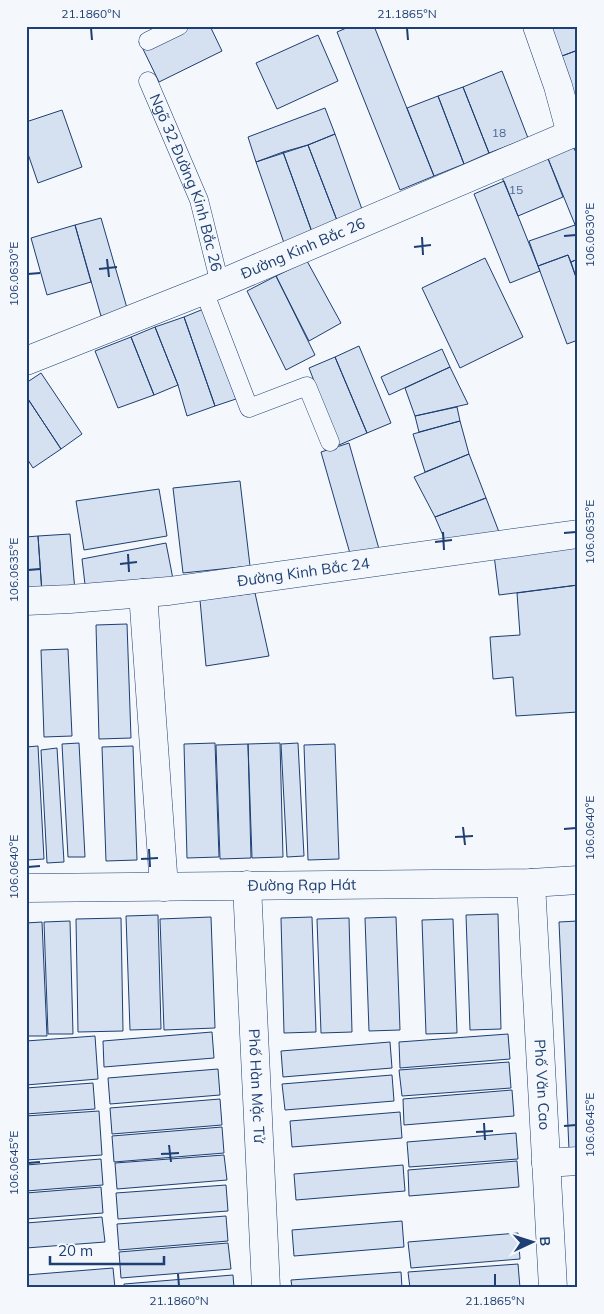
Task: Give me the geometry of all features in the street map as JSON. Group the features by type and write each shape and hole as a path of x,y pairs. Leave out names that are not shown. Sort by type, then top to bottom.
{"street":[{"path":"537,26 574,133"},
{"name":"Đường Kinh Bắc 26","path":"26,361 212,288 574,133"},
{"name":"Đường Kinh Bắc 24","path":"26,601 179,590 578,534"},
{"path":"143,593 164,887"},
{"name":"Đường Rạp Hát","path":"26,888 578,880"},
{"name":"Phố Văn Cao","path":"531,882 553,1288"},
{"name":"Phố Hàn Mặc Tử","path":"247,885 266,1288"},
{"path":"546,1163 578,1161"}],"lane":[{"path":"148,42 179,26"},
{"name":"Ngõ 32 Đường Kinh Bắc 26","path":"148,81 199,200 212,288 249,408 307,386 330,442"}],"building":[{"path":"186,26 210,26 222,51 159,82 142,47"},
{"path":"351,26 374,26 434,176 400,190 337,32"},
{"path":"550,26 578,26 578,50 554,59"},
{"path":"318,35 338,81 277,109 256,63"},
{"path":"578,50 578,119 554,59"},
{"path":"502,71 528,138 489,153 463,87"},
{"path":"463,87 489,153 464,164 438,96"},
{"path":"438,96 464,164 434,176 407,108"},
{"path":"325,108 335,134 256,162 248,137"},
{"path":"62,110 82,167 38,183 26,148 26,122"},
{"path":"335,134 363,212 338,223 308,145"},
{"path":"308,145 338,223 312,232 283,152"},
{"path":"573,146 578,157 578,232 547,156"},
{"path":"283,152 312,232 284,243 256,162"},
{"path":"547,156 563,197 518,216 501,175"},
{"path":"504,181 540,271 510,283 474,194"},
{"path":"101,218 127,308 101,316 75,225"},
{"path":"75,225 91,282 47,295 31,238"},
{"path":"575,225 578,232 578,259 571,262 568,255 538,266 529,241"},
{"path":"568,255 578,283 578,340 567,344 538,266"},
{"path":"485,258 523,337 460,368 422,288"},
{"path":"578,259 578,283 571,262"},
{"path":"307,261 341,323 309,341 276,276"},
{"path":"276,276 315,355 286,370 247,291"},
{"path":"206,308 236,399 215,406 184,317"},
{"path":"184,317 215,406 187,416 178,385 155,327"},
{"path":"155,327 178,385 154,395 131,337"},
{"path":"131,337 154,395 118,408 95,351"},
{"path":"359,346 391,423 367,433 335,357"},
{"path":"442,349 450,367 389,395 381,377"},
{"path":"335,357 367,433 339,445 309,368"},
{"path":"450,367 468,404 415,416 405,388"},
{"path":"41,373 82,434 61,449 26,396 26,383"},
{"path":"26,396 61,449 33,468 26,457"},
{"path":"457,407 460,421 419,432 415,416"},
{"path":"460,421 469,454 425,472 413,434"},
{"path":"349,443 379,549 351,557 321,452"},
{"path":"469,454 486,498 435,517 414,477"},
{"path":"240,481 250,566 183,573 173,488"},
{"path":"159,489 167,536 84,550 76,501"},
{"path":"486,498 499,532 448,547 435,517"},
{"path":"70,534 75,591 42,593 38,536"},
{"path":"38,536 42,593 26,594 26,537"},
{"path":"166,543 173,579 86,593 82,559"},
{"path":"578,544 578,585 499,595 494,555"},
{"path":"578,585 578,712 516,716 513,677 493,679 490,637 520,635 517,593"},
{"path":"255,593 269,656 206,666 200,600"},
{"path":"127,624 131,738 99,739 96,625"},
{"path":"68,649 72,736 44,737 41,650"},
{"path":"79,743 85,857 68,857 62,744"},
{"path":"215,743 219,857 187,858 184,744"},
{"path":"280,743 283,857 252,858 248,744"},
{"path":"298,743 304,856 287,857 281,744"},
{"path":"248,744 251,858 220,859 216,745"},
{"path":"335,744 339,859 308,860 304,745"},
{"path":"38,746 44,859 27,860 26,747"},
{"path":"133,746 137,860 106,861 102,747"},
{"path":"57,748 64,862 47,863 41,750"},
{"path":"498,914 501,1029 470,1030 466,915"},
{"path":"158,915 161,1029 130,1030 126,916"},
{"path":"211,917 215,1028 164,1030 160,919"},
{"path":"312,917 316,1032 284,1033 281,918"},
{"path":"396,917 400,1030 369,1031 365,918"},
{"path":"121,918 123,1031 78,1032 76,919"},
{"path":"349,918 352,1032 321,1033 317,919"},
{"path":"453,919 457,1033 426,1034 422,920"},
{"path":"70,921 73,1034 48,1034 44,922"},
{"path":"578,921 578,1150 569,1150 559,922"},
{"path":"42,922 47,1036 26,1036 26,923"},
{"path":"212,1032 214,1058 104,1067 103,1041"},
{"path":"508,1034 510,1059 400,1068 399,1042"},
{"path":"95,1036 98,1079 26,1085 26,1041"},
{"path":"390,1042 392,1068 283,1077 281,1051"},
{"path":"509,1062 511,1088 402,1096 399,1070"},
{"path":"218,1069 220,1095 110,1104 108,1078"},
{"path":"392,1075 394,1101 285,1110 282,1084"},
{"path":"93,1083 95,1109 26,1114 26,1088"},
{"path":"512,1090 514,1116 404,1125 403,1099"},
{"path":"220,1099 222,1125 112,1134 110,1108"},
{"path":"99,1111 102,1155 26,1160 26,1116"},
{"path":"400,1112 402,1138 292,1147 290,1121"},
{"path":"222,1127 224,1153 114,1162 112,1136"},
{"path":"516,1133 518,1159 409,1167 407,1142"},
{"path":"224,1155 227,1180 117,1189 115,1163"},
{"path":"101,1159 103,1185 26,1191 26,1165"},
{"path":"517,1161 519,1187 409,1196 408,1170"},
{"path":"403,1165 405,1191 296,1200 294,1174"},
{"path":"226,1185 228,1211 118,1219 116,1193"},
{"path":"101,1187 103,1213 26,1219 26,1193"},
{"path":"226,1216 228,1241 119,1250 117,1224"},
{"path":"102,1217 105,1242 26,1248 26,1223"},
{"path":"402,1221 404,1247 294,1256 292,1230"},
{"path":"518,1233 520,1259 411,1268 408,1242"},
{"path":"228,1243 231,1269 121,1278 119,1252"},
{"path":"518,1264 520,1288 410,1288 408,1272"},
{"path":"113,1268 115,1288 26,1288 26,1275"},
{"path":"401,1272 402,1288 292,1288 291,1280"},
{"path":"233,1275 234,1288 124,1288 124,1284"}]}
